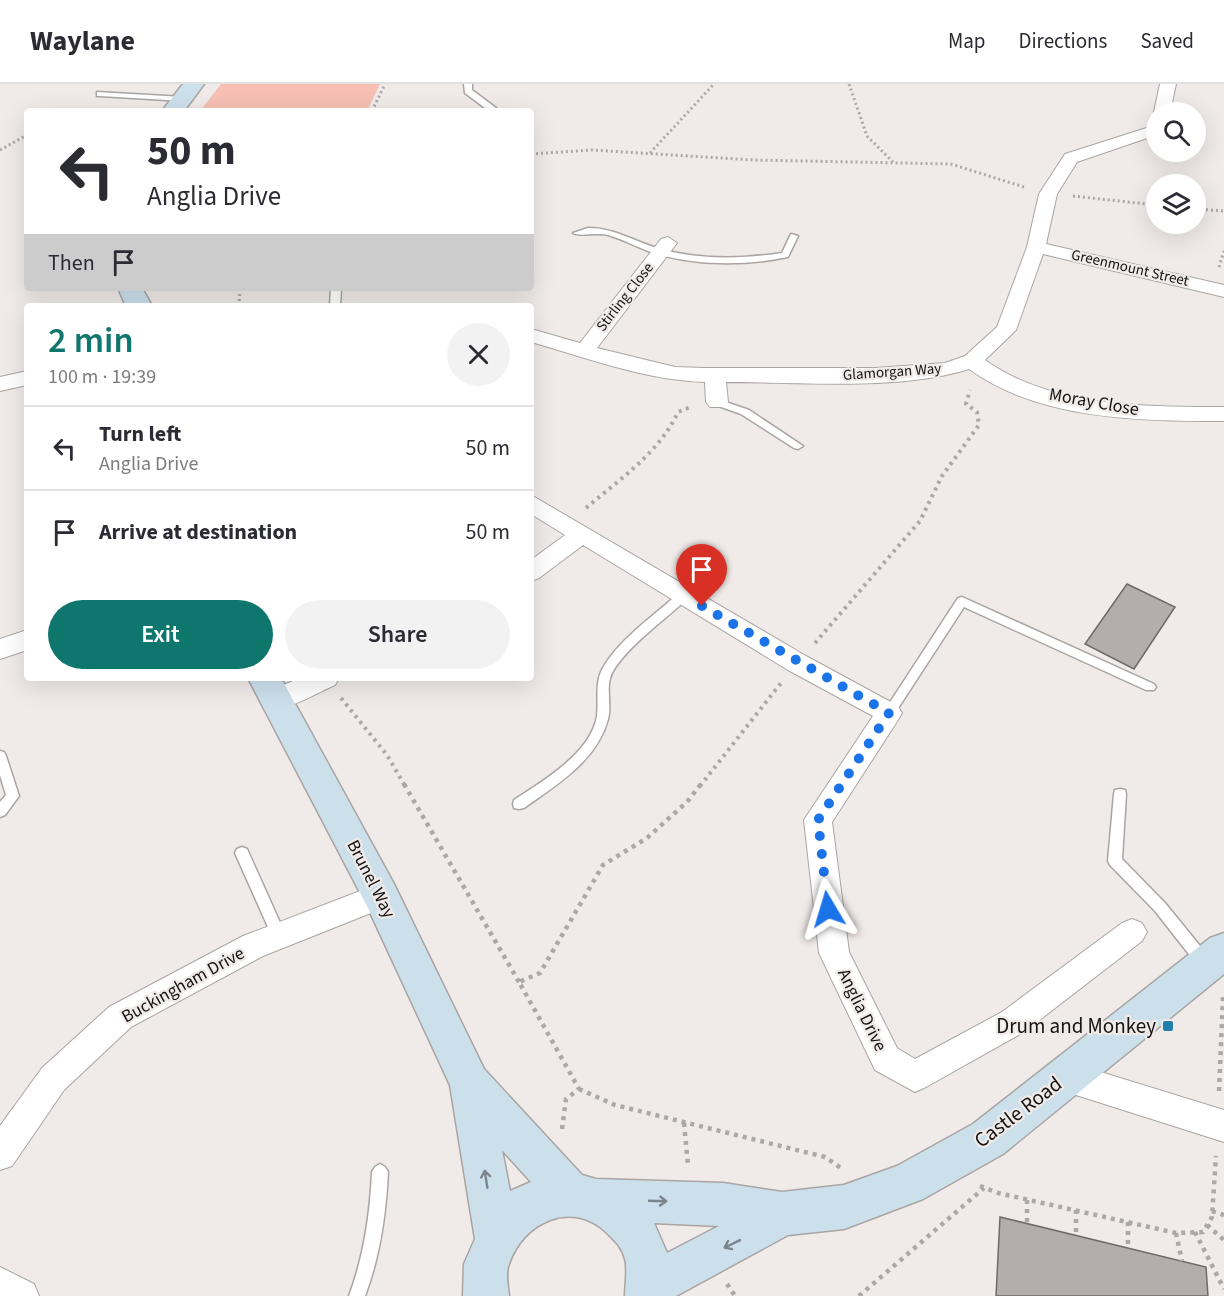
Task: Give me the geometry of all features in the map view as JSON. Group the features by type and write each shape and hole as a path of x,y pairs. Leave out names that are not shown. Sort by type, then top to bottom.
{"street":[{"path":"1164,102 1168,84"},
{"name":"Glamorgan Way","path":"534,335 583,351 675,374 709,376 875,375 947,369 972,361 1006,330 1036,247 1048,194 1071,158 1146,133"},
{"name":"Greenmount Street","path":"1036,247 1224,291"},
{"name":"Stirling Close","path":"583,351 664,248"},
{"name":"Moray Close","path":"972,361 998,378 1016,386 1073,401 1170,415 1224,414"},
{"path":"709,376 717,402"},
{"path":"0,384 24,379"},
{"path":"534,505 797,663 889,713"},
{"path":"534,569 574,529"},
{"path":"0,649 24,641"},
{"path":"270,688 308,681"},
{"name":"Brunel Way","path":"270,688 381,896 470,1083 496,1237"},
{"name":"Anglia Drive","path":"889,713 818,820 834,953 886,1059 915,1076 1013,1022 1132,932"},
{"name":"Buckingham Drive","path":"0,1154 53,1079 120,1017 253,946 381,896"},
{"name":"Castle Road","path":"496,1237 517,1212 541,1197 585,1196 723,1205 782,1214 844,1207 878,1196 908,1184 988,1139 1065,1077 1218,970"},
{"path":"1065,1077 1221,1125"},
{"name":"Brunel Way","path":"470,1083 536,1156 585,1196 633,1227 648,1262 648,1291"},
{"name":"Castle Road","path":"648,1291 782,1214"},
{"path":"486,1296 486,1266 496,1237"},
{"path":"0,1284 22,1296"}],"lane":[{"path":"468,84 468,91 491,108"},
{"path":"100,94 183,98"},
{"path":"577,233 592,227 704,260 750,261 785,255 795,236"},
{"path":"717,402 745,412 798,446"},
{"path":"519,804 557,778 587,749 602,719 604,686 610,667 684,595"},
{"path":"889,713 962,601 1150,687"},
{"path":"0,756 13,796 0,811"},
{"path":"1120,794 1115,861 1218,970"},
{"path":"242,853 279,936"},
{"path":"357,1296 368,1269 377,1230 380,1172"}],"path":[{"path":"373,108 385,84"},
{"path":"650,153 714,84"},
{"path":"849,84 867,136 893,163"},
{"path":"0,150 24,137"},
{"path":"534,154 592,150 753,160 951,164 1048,194 1146,204"},
{"path":"1206,210 1224,212"},
{"path":"519,982 540,972 603,865 647,838 687,802 797,663 920,521 942,476 980,425 977,412 966,404 972,391 947,369"},
{"path":"574,529 655,447 675,423 678,412 695,405 709,376"},
{"path":"327,681 387,755 579,1089 615,1105 728,1135 825,1157 878,1196"},
{"path":"934,1170 1027,1200 1176,1233 1203,1232 1212,1211 1221,1125 1223,1003 1218,970"},
{"path":"536,1156 564,1127 566,1099 579,1089"},
{"path":"859,1296 984,1188"},
{"path":"1027,1200 1027,1223"},
{"path":"1076,1210 1077,1236"},
{"path":"1212,1211 1224,1215"},
{"path":"1128,1222 1128,1245"},
{"path":"1207,1225 1224,1240"},
{"path":"1196,1232 1223,1286"},
{"path":"1176,1233 1182,1261"}],"shaded area":[{"path":"221,84 380,84 368,108 202,108"}],"building":[{"path":"1127,584 1175,607 1134,669 1085,644"},
{"path":"1000,1217 1206,1267 1208,1296 996,1296"}],"place":[{"name":"Drum and Monkey","path":"1168,1026"}],"route":[{"path":"702,606 797,663 889,713 818,820 828,909"}]}
